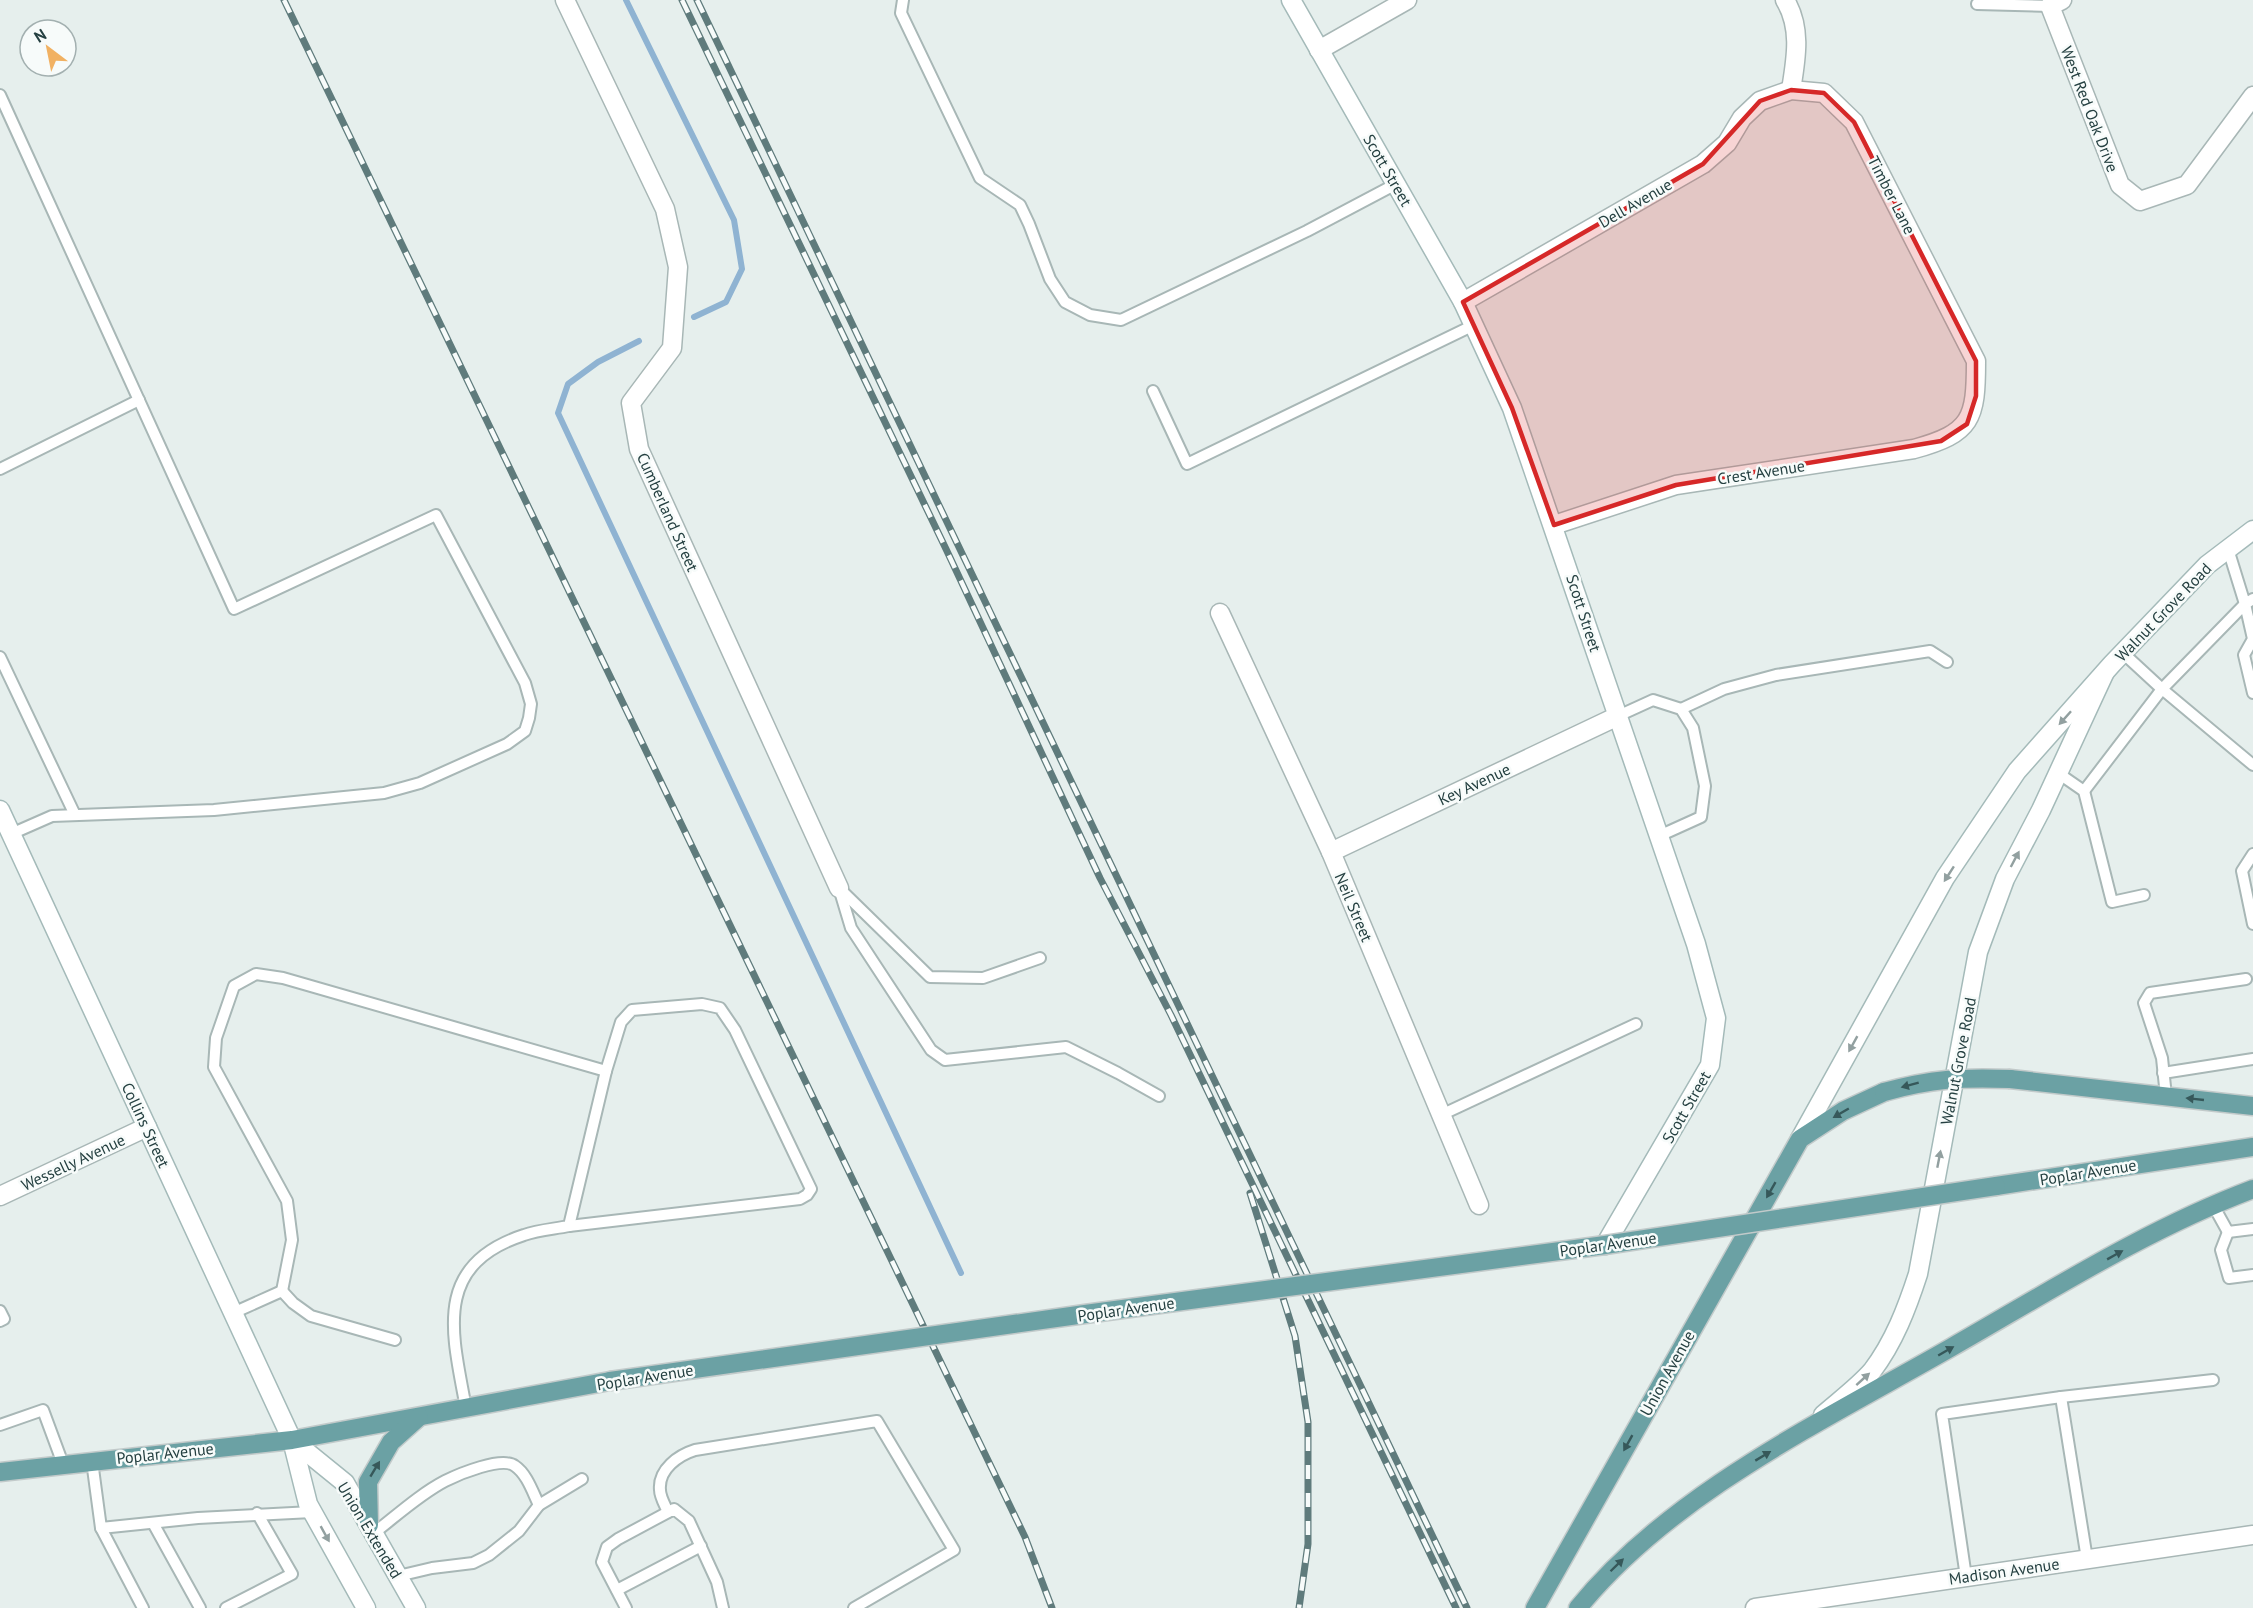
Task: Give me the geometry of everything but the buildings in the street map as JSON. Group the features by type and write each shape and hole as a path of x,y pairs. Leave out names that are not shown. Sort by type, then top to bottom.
{"main road":[{"path":"1800,1139 1843,1111 1884,1092 1922,1082 1965,1077 2010,1079 2253,1106"},
{"name":"Union Avenue","path":"1535,1608 1800,1139"},
{"name":"Poplar Avenue","path":"0,1472 292,1440 610,1381 1097,1312 1605,1245 2253,1147"},
{"path":"1578,1608 1608,1574 1637,1547 1723,1480 2167,1226 2253,1189"},
{"path":"372,1529 368,1482 391,1442 420,1416"}],"street":[{"name":"Cumberland Street","path":"566,0 665,209 678,267 672,348 631,403 639,449 839,888"},
{"name":"Scott Street","path":"1291,0 1463,302 1512,408 1696,944 1716,1018 1710,1065 1605,1245"},
{"path":"1319,50 1407,0"},
{"path":"1785,0 1794,15 1797,51 1791,90"},
{"name":"West Red Oak Drive","path":"2056,3 2096,127 2120,184 2140,201 2187,185 2253,96"},
{"name":"Dell Avenue","path":"1463,302 1703,164 1727,143 1742,118 1760,101 1791,90"},
{"name":"Timber Lane","path":"1791,90 1824,93 1854,122 1976,361 1976,396 1966,424"},
{"name":"Crest Avenue","path":"1554,525 1676,485 1914,449 1941,441 1966,424"},
{"name":"Walnut Grove Road","path":"1800,1139 1945,878 2017,771 2123,653 2207,565 2253,530"},
{"name":"Neil Street","path":"1220,613 1331,852 1479,1204"},
{"name":"Walnut Grove Road","path":"1804,1432 1870,1372 1889,1345 1908,1307 1918,1274 1978,952 2005,879 2104,674"},
{"name":"Key Avenue","path":"1331,852 1618,716"},
{"name":"Collins Street","path":"0,810 7,832 292,1440"},
{"name":"Wesselly Avenue","path":"0,1196 147,1127"},
{"path":"292,1440 308,1504 366,1608"},
{"name":"Union Extended","path":"292,1440 345,1483 416,1608"},
{"name":"Madison Avenue","path":"1755,1608 2253,1535"}],"lane":[{"path":"903,0 901,13 980,178 1020,205 1050,279 1065,302 1090,315 1121,320 1307,231 1396,184"},
{"path":"1977,4 2056,3"},
{"path":"0,96 234,609 436,515 525,683 531,704 525,731 507,744 420,783 384,793 214,810 52,816 7,832"},
{"path":"1153,391 1187,464 1474,325"},
{"path":"0,470 139,400"},
{"path":"2228,549 2249,602 2253,639 2244,655 2253,693"},
{"path":"2084,791 2162,689 2249,602"},
{"path":"1681,710 1724,689 1776,675 1930,651 1947,662"},
{"path":"2123,653 2162,689 2253,765"},
{"path":"0,657 75,815"},
{"path":"1618,716 1653,700 1681,710 1693,728 1705,786 1701,818 1659,836"},
{"path":"2058,773 2084,791 2112,902 2144,895"},
{"path":"2253,854 2242,871 2253,924"},
{"path":"839,888 930,977 983,978 1040,958"},
{"path":"839,888 850,928 931,1050 945,1060 1066,1047 1118,1072 1160,1096"},
{"path":"282,1292 292,1240 287,1202 214,1067 216,1038 234,986 256,974 283,978 606,1071"},
{"path":"2166,1096 2162,1058 2144,1003 2150,993 2246,979"},
{"path":"466,1408 453,1336 458,1289 467,1271 484,1253 524,1235 569,1226 800,1199 811,1189 735,1030 720,1008 702,1004 632,1010 621,1022 606,1071 569,1226"},
{"path":"1441,1115 1636,1024"},
{"path":"2163,1073 2253,1059"},
{"path":"2213,1205 2228,1232"},
{"path":"2228,1232 2253,1229"},
{"path":"2228,1232 2221,1250 2229,1278 2253,1275"},
{"path":"233,1313 282,1292"},
{"path":"282,1292 311,1316 394,1340"},
{"path":"0,1311 4,1319 0,1321"},
{"path":"1966,1577 1942,1414 2061,1396 2213,1380"},
{"path":"2061,1396 2087,1559"},
{"path":"0,1425 43,1410 63,1464"},
{"path":"668,1512 659,1490 661,1478 681,1454 877,1421 954,1550 854,1608"},
{"path":"92,1461 100,1528 143,1608"},
{"path":"372,1529 443,1482 493,1464 510,1463 516,1466 525,1477 539,1505"},
{"path":"398,1576 432,1568 473,1563 489,1555 519,1531 539,1505 582,1479"},
{"path":"626,1608 602,1562 607,1547 674,1509 689,1521 701,1545 717,1582 723,1608"},
{"path":"100,1528 257,1514 312,1512"},
{"path":"226,1608 292,1574 257,1514"},
{"path":"153,1523 200,1608"},
{"path":"617,1590 701,1545"}],"highlighted area":[{"path":"1791,90 1824,93 1854,122 1976,361 1976,396 1967,424 1941,441 1676,485 1554,525 1512,408 1463,302 1703,164 1760,101"}],"waterway":[{"path":"626,0 734,220 742,269 726,302 694,317"},
{"path":"639,341 598,362 568,384 558,413 961,1273"}],"railway":[{"path":"284,0 1025,1537 1052,1608"},
{"path":"682,0 946,549 1100,878 1171,1015 1456,1608"},
{"path":"697,0 1467,1608"},
{"path":"1250,1193 1295,1336 1308,1422 1308,1544 1299,1608"}]}
